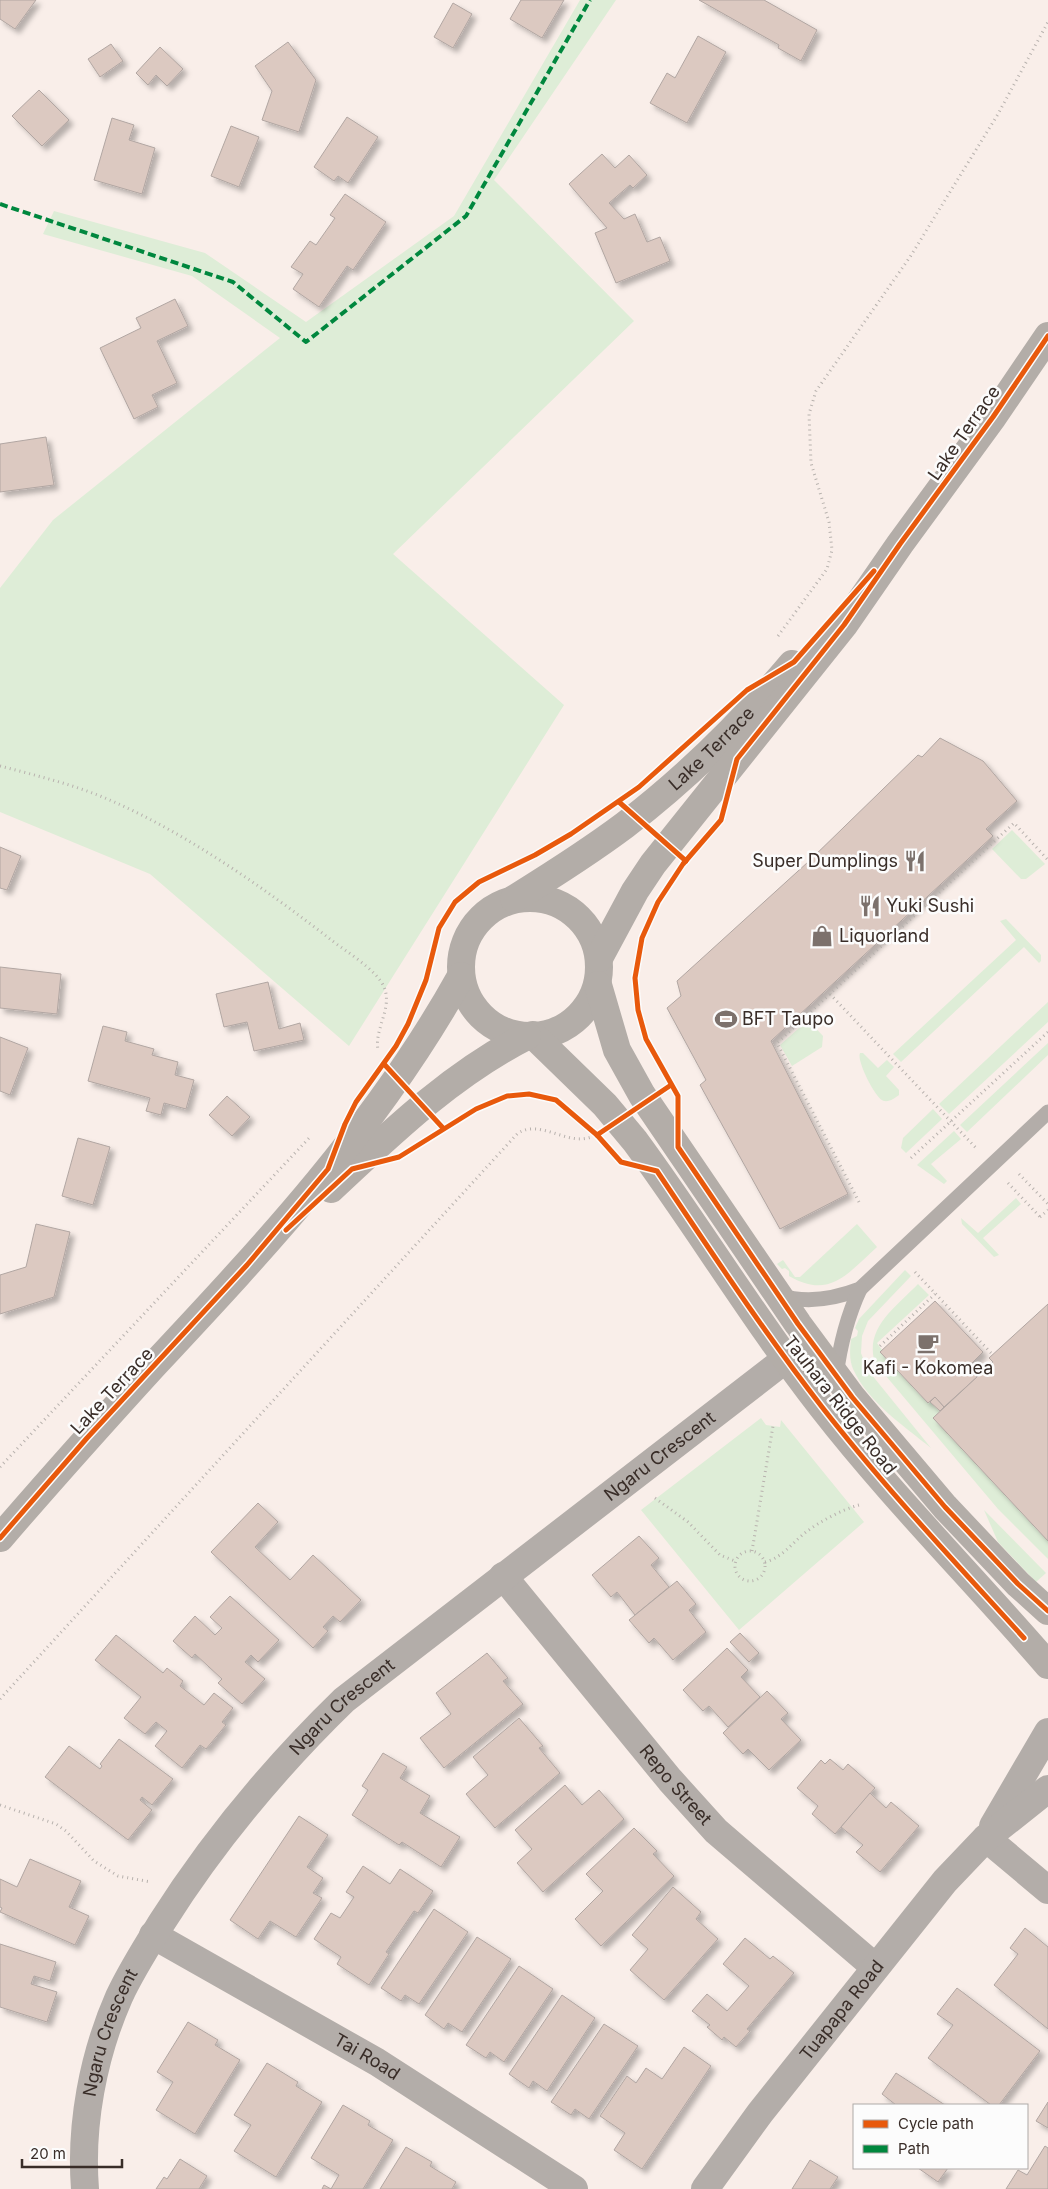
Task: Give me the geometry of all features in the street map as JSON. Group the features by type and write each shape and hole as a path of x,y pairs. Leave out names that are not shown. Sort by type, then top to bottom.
{"main road":[{"name":"Lake Terrace","path":"599,958 635,891 653,864 838,632 993,417 1048,336"},
{"name":"Lake Terrace","path":"514,899 584,855 625,825 681,776 728,732 779,679 900,544"},
{"path":"514,899 544,899 555,902 575,914 593,937 599,958 598,985 587,1008 573,1022 552,1032 530,1036 498,1028 488,1022 467,997 461,976 462,954 466,940 476,922 493,908 514,899"},
{"name":"Lake Terrace","path":"0,1538 87,1438 247,1265 358,1134 393,1069 428,1034 461,976"},
{"name":"Tauhara Ridge Road","path":"598,985 617,1050 642,1095 836,1376 945,1507 1018,1584 1048,1611"},
{"name":"Lake Terrace","path":"247,1265 372,1150 443,1089 499,1050 530,1036"},
{"name":"Tauhara Ridge Road","path":"530,1036 605,1106 634,1141 823,1409 894,1496 1048,1665"}],"street":[{"name":"Ngaru Crescent","path":"85,2189 83,2167 86,2127 93,2079 102,2043 119,1997 153,1936 233,1820 310,1733 374,1675 786,1359"},
{"name":"Repo Street","path":"503,1576 670,1780 716,1831 875,1967"},
{"name":"Tuapapa Road","path":"986,1838 1048,1732"},
{"name":"Tuapapa Road","path":"705,2189 760,2113 945,1881 986,1838 1048,1790"},
{"path":"986,1838 1048,1890"},
{"name":"Tai Road","path":"153,1936 377,2062 574,2189"}],"lane":[{"path":"779,1295 820,1300 842,1296 860,1289 1048,1112"},
{"path":"836,1376 842,1338 860,1289"}],"path":[{"path":"776,638 827,569 832,550 829,522 811,463 809,414 816,391 910,257 998,114 1048,22"},
{"path":"0,766 80,788 129,810 241,874 311,924 364,966 385,988 386,1006 377,1043 379,1052 393,1069"},
{"path":"859,1202 777,1043 1014,823 1048,860"},
{"path":"830,994 980,1152"},
{"path":"911,1158 1048,1032"},
{"path":"589,1128 597,1135"},
{"path":"0,1699 518,1132 531,1129 578,1140 597,1135"},
{"path":"0,1467 316,1131"},
{"path":"1015,1169 1048,1204"},
{"path":"1004,1179 1041,1218 1048,1210"},
{"path":"909,1266 993,1355"},
{"path":"880,1346 936,1294"},
{"path":"752,1551 773,1426"},
{"path":"652,1497 688,1522 720,1555 735,1561"},
{"path":"765,1562 779,1556 808,1531 821,1523 859,1505"},
{"path":"752,1551 759,1553 765,1562 762,1574 750,1581 737,1574 735,1561 744,1552 752,1551"},
{"path":"0,1805 56,1824 66,1831 94,1860 118,1876 155,1883"}],"green space":[{"path":"580,0 616,0 494,180 634,321 393,554 564,705 349,1046 150,874 0,812 0,588 53,520 280,338 192,276 43,234 54,211 205,253 306,322 454,216"},
{"path":"1012,830 1045,864 1026,879 1021,879 992,849"},
{"path":"1006,919 1041,955 1041,961 1039,963 1024,947 901,1062 893,1054 1016,940 1000,921"},
{"path":"1048,1002 1048,1022 949,1114 939,1104"},
{"path":"808,1020 823,1036 822,1047 792,1066 780,1045"},
{"path":"1048,1043 1048,1055 967,1132 960,1125"},
{"path":"860,1053 863,1053 878,1068 887,1060 894,1067 886,1076 899,1090 899,1095 892,1100 884,1101 876,1094 864,1071"},
{"path":"933,1109 942,1119 906,1153 901,1148 903,1138"},
{"path":"954,1131 961,1139 931,1164 947,1181 944,1184 917,1165"},
{"path":"1016,1198 1021,1204 983,1238 999,1255 994,1257 962,1224 961,1218 978,1233"},
{"path":"857,1224 877,1247 857,1266 837,1280 827,1284 816,1285 803,1283 789,1276 789,1271 785,1268 782,1269 777,1264 783,1260 795,1277 800,1277"},
{"path":"905,1270 911,1276 868,1321 862,1336 861,1353 867,1369 931,1448 877,1403 860,1381 851,1362 851,1339 857,1336 858,1331 855,1328 859,1319"},
{"path":"918,1284 929,1295 877,1343 882,1350 880,1352 928,1403 930,1402 940,1411 933,1418 1048,1541 1048,1559 998,1509 875,1363 873,1350 874,1339 878,1329 892,1310"},
{"path":"761,1418 766,1425 780,1427 781,1420 864,1522 739,1630 641,1510"},
{"path":"984,1510 1046,1573 1036,1582 998,1542"}],"building":[{"path":"0,0 36,0 15,29 0,19"},
{"path":"521,0 564,0 542,38 510,19"},
{"path":"699,0 764,0 817,30 801,61 778,48 779,45"},
{"path":"453,3 472,14 453,48 434,37"},
{"path":"698,36 726,52 687,123 650,103 667,73 675,78"},
{"path":"288,42 316,80 299,132 262,120 272,91 255,66"},
{"path":"111,44 123,61 100,77 88,59"},
{"path":"160,47 183,69 167,86 156,75 148,85 136,73"},
{"path":"39,90 69,120 42,146 12,116"},
{"path":"347,117 378,137 348,183 338,176 334,181 314,167"},
{"path":"112,118 134,125 129,140 155,148 142,194 94,180"},
{"path":"231,126 259,137 239,187 211,176"},
{"path":"602,154 615,168 629,155 647,175 633,188 630,185 609,203 624,219 635,214 647,242 660,237 670,261 616,283 595,233 607,228 569,184"},
{"path":"345,194 386,222 353,270 347,266 319,307 293,289 303,274 291,267 310,241 316,245 335,218 330,215"},
{"path":"175,299 188,326 157,341 177,383 152,395 158,407 134,419 100,348 141,328 136,318"},
{"path":"46,437 54,485 0,492 0,444"},
{"path":"940,738 983,761 1017,801 986,829 993,836 771,1041 848,1194 780,1229 700,1085 706,1080 667,1008 681,996 677,981 808,862 918,755 922,757"},
{"path":"0,847 21,856 7,890 0,888"},
{"path":"0,967 61,974 57,1014 0,1008"},
{"path":"268,982 279,1029 300,1023 304,1040 254,1051 247,1022 224,1027 216,994"},
{"path":"103,1026 127,1032 125,1041 154,1049 152,1055 178,1062 175,1075 194,1080 186,1109 164,1103 161,1115 146,1111 150,1098 88,1081"},
{"path":"0,1037 28,1048 10,1095 0,1091"},
{"path":"227,1096 250,1117 232,1136 209,1115"},
{"path":"78,1138 110,1147 93,1205 62,1196"},
{"path":"36,1224 70,1232 54,1297 0,1314 0,1275 26,1267"},
{"path":"935,1301 983,1352 968,1367 977,1377 944,1407 935,1397 928,1403 880,1352"},
{"path":"1048,1304 1048,1541 933,1418 993,1362 989,1358"},
{"path":"935,1397 944,1407 940,1411 930,1402"},
{"path":"258,1503 278,1522 255,1547 290,1580 313,1555 361,1600 340,1622 333,1616 323,1627 328,1631 313,1648 211,1552"},
{"path":"639,1536 659,1558 651,1565 669,1587 635,1615 617,1592 611,1597 592,1575"},
{"path":"677,1581 696,1604 689,1610 706,1632 673,1660 654,1638 649,1643 629,1620"},
{"path":"230,1596 279,1640 258,1662 251,1655 245,1662 265,1679 242,1704 218,1683 222,1679 195,1654 192,1658 173,1641 195,1616 215,1635 222,1628 210,1617"},
{"path":"740,1633 759,1653 749,1662 730,1642"},
{"path":"116,1635 163,1673 167,1668 183,1681 180,1686 204,1705 214,1693 233,1708 222,1722 226,1725 206,1749 200,1745 182,1768 155,1746 167,1731 156,1722 145,1734 124,1718 141,1697 95,1660"},
{"path":"727,1648 748,1670 741,1677 760,1697 728,1727 709,1706 703,1711 683,1690"},
{"path":"487,1653 508,1678 503,1681 523,1704 444,1768 420,1738 451,1714 436,1693"},
{"path":"767,1691 788,1713 781,1719 801,1740 769,1770 748,1749 743,1754 723,1733"},
{"path":"519,1718 543,1746 539,1748 560,1773 495,1828 466,1794 488,1775 473,1757"},
{"path":"119,1739 173,1779 152,1805 142,1797 140,1800 152,1810 128,1840 45,1777 69,1746 100,1769 102,1766 100,1764"},
{"path":"383,1753 407,1767 400,1778 430,1796 420,1813 460,1837 441,1867 402,1842 399,1845 352,1815 368,1790 362,1786"},
{"path":"830,1759 843,1770 848,1764 875,1788 835,1834 812,1814 818,1806 797,1788 821,1760 825,1764"},
{"path":"565,1785 582,1805 599,1790 624,1819 543,1892 517,1863 532,1849 515,1830"},
{"path":"870,1793 886,1808 891,1802 919,1826 880,1872 856,1852 863,1845 841,1827"},
{"path":"299,1816 328,1835 307,1867 323,1878 313,1893 322,1898 296,1937 270,1921 258,1939 230,1920"},
{"path":"634,1828 657,1851 653,1854 674,1876 601,1946 575,1919 603,1891 586,1874"},
{"path":"30,1859 81,1881 69,1907 89,1916 75,1945 0,1912 2,1908 0,1907 0,1879 17,1887"},
{"path":"363,1866 390,1884 400,1869 433,1891 418,1913 414,1911 386,1952 389,1954 369,1985 337,1964 341,1957 314,1939 331,1913 340,1918 354,1897 346,1892"},
{"path":"673,1887 701,1912 696,1919 718,1939 664,2000 630,1970 648,1949 632,1935"},
{"path":"434,1909 468,1932 419,2004 405,1995 401,2001 381,1988"},
{"path":"1025,1928 1048,1947 1048,2029 994,1985 1018,1954 1010,1948"},
{"path":"477,1937 511,1959 462,2032 448,2023 444,2029 425,2015"},
{"path":"745,1938 770,1959 773,1956 794,1973 747,2029 750,2031 736,2047 724,2037 722,2040 707,2027 710,2025 692,2011 707,1994 727,2011 749,1986 723,1964"},
{"path":"0,1944 56,1962 50,1981 34,1976 31,1984 57,1992 47,2022 0,2007"},
{"path":"519,1966 553,1989 504,2062 490,2052 486,2058 466,2045"},
{"path":"957,1988 1040,2051 1000,2104 990,2104 928,2058 953,2025 937,2014"},
{"path":"562,1995 595,2018 547,2091 533,2081 529,2088 509,2074"},
{"path":"188,2022 218,2040 215,2045 240,2060 195,2134 156,2110 173,2082 157,2072"},
{"path":"604,2024 638,2046 589,2119 575,2109 571,2115 551,2102"},
{"path":"684,2047 711,2066 642,2169 614,2150 625,2133 600,2116 627,2076 636,2083 646,2068 662,2079"},
{"path":"267,2063 298,2082 296,2086 322,2102 276,2177 234,2151 251,2125 234,2115"},
{"path":"896,2073 943,2104 895,2104 882,2094"},
{"path":"1048,2102 1048,2128 1036,2121"},
{"path":"343,2105 370,2121 368,2125 393,2140 363,2189 331,2189 339,2175 311,2158"},
{"path":"1045,2146 1048,2148 1048,2189 1006,2189 1018,2170 1027,2175"},
{"path":"406,2147 432,2162 430,2166 456,2182 452,2189 380,2189"},
{"path":"180,2159 207,2176 199,2189 156,2189 164,2177 167,2179"},
{"path":"810,2160 838,2177 830,2189 792,2189"},
{"path":"919,2169 947,2169 938,2182"},
{"path":"324,2185 331,2189 322,2189"}],"marked path":[{"path":"0,204 233,282 306,342 466,216 590,0"}],"cycle path":[{"path":"1048,336 993,417 900,544 844,625 737,759 721,820 683,864 658,902 642,938 635,978 638,1010 646,1039 678,1096 678,1147 798,1324 852,1397 945,1507 1018,1584 1048,1611"},
{"path":"0,1538 87,1438 247,1265 328,1169 345,1124 356,1102 396,1046 408,1024 426,980 439,928 455,902 479,882 535,855 571,834 639,787 747,690 794,662 874,571"},
{"path":"619,802 686,861"},
{"path":"384,1064 443,1128"},
{"path":"597,1135 671,1085"},
{"path":"286,1230 352,1169 399,1157 476,1109 507,1096 529,1094 556,1100 597,1135 621,1162 657,1171 758,1320 822,1407 895,1496 1024,1638"}],"place":[{"name":"Super Dumplings","path":"915,861"},
{"name":"Yuki Sushi","path":"870,906"},
{"name":"Liquorland","path":"822,936"},
{"name":"BFT Taupo","path":"726,1019"},
{"name":"Kafi - Kokomea","path":"928,1343"}]}
